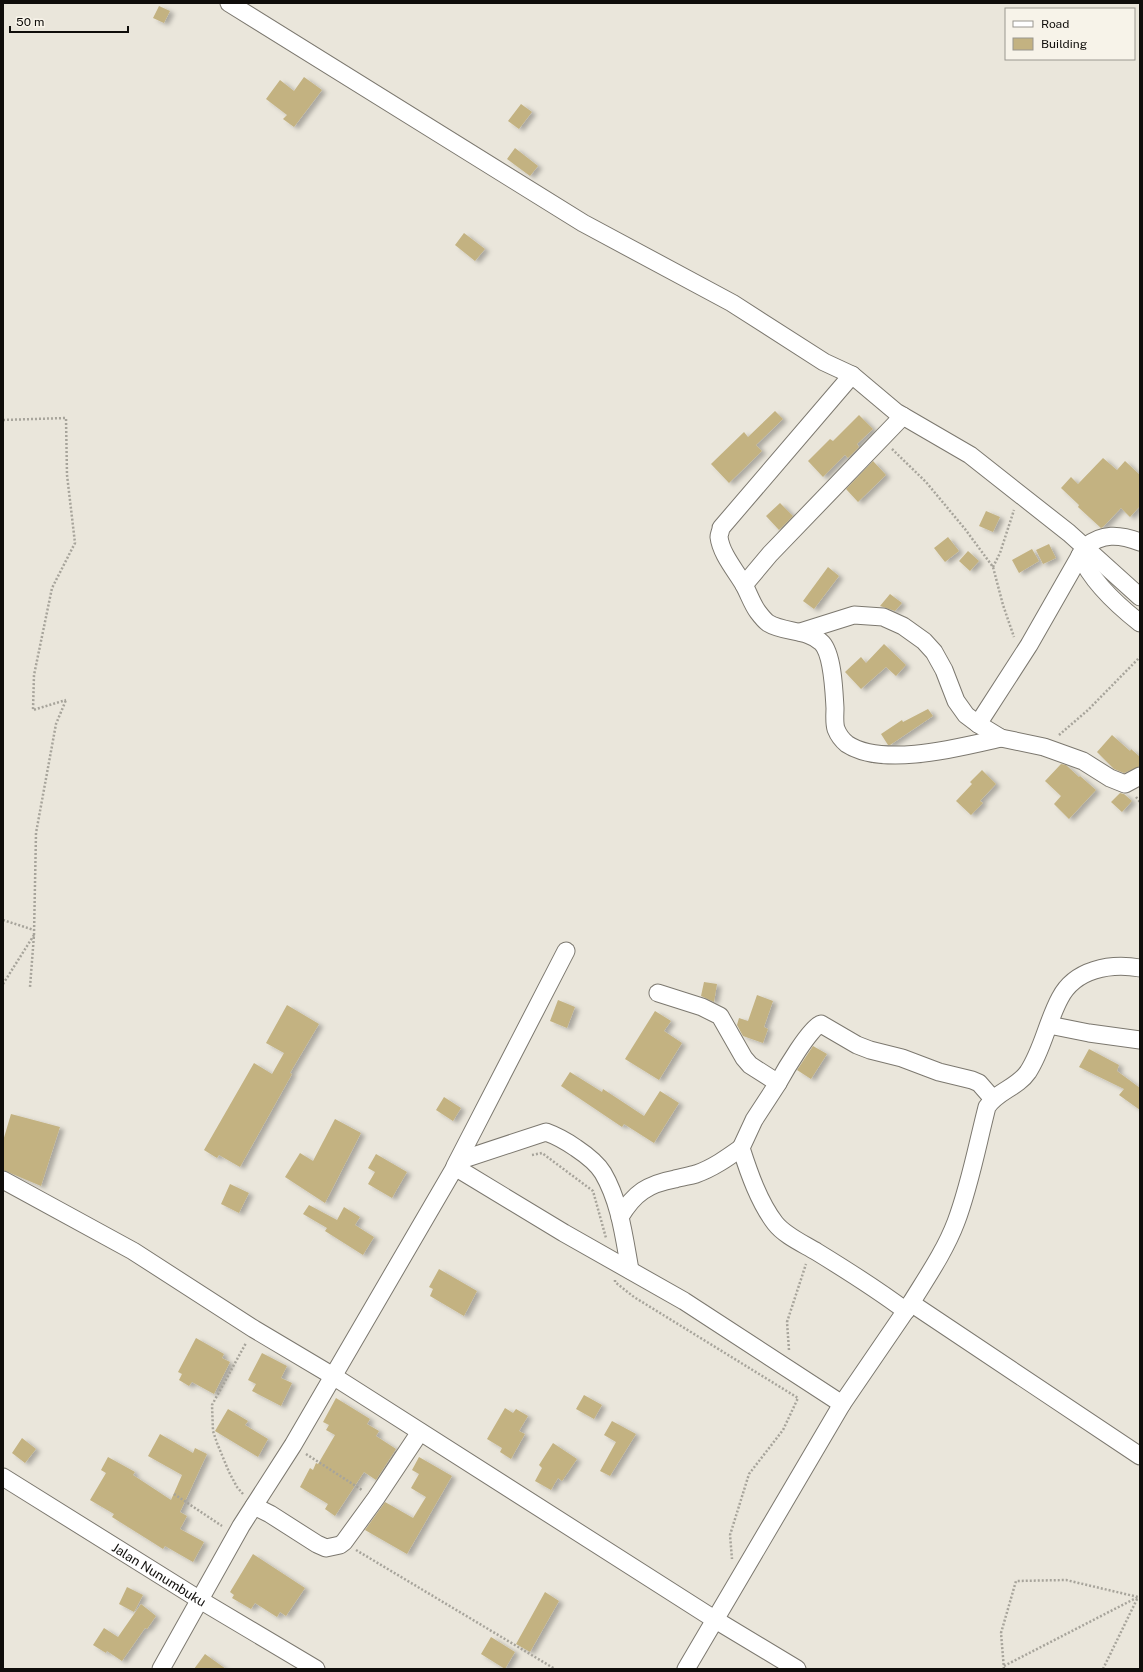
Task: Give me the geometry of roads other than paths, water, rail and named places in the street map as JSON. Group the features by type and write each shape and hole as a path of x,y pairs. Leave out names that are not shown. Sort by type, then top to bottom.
{"street":[{"path":"229,3 583,223 732,303 824,362 852,375 896,412 970,455 1019,494 1082,551 1140,597"},
{"path":"852,375 721,528 719,536 724,550 762,618 768,623 783,629 800,632 822,644 828,655 834,697 836,728 846,743 871,754 900,755 957,748 1001,738"},
{"path":"744,585 770,554 903,416"},
{"path":"978,724 1022,658 1082,551 1094,540 1104,537 1123,537 1140,542"},
{"path":"1082,551 1084,564 1096,581 1129,615 1140,623"},
{"path":"800,632 837,619 854,615 882,617 903,626 924,640 934,652 944,670 956,701 966,715 978,724 1001,738 1044,747 1083,761 1110,778 1125,784 1140,776"},
{"path":"161,1669 236,1535 333,1376 456,1164 566,951"},
{"path":"686,1669 714,1618 842,1404 909,1307 934,1265 955,1224 966,1190 987,1107 993,1099 1019,1082 1033,1065 1060,998 1068,987 1085,973 1104,967 1140,968"},
{"path":"658,993 702,1007 720,1016 744,1058 750,1064 778,1083"},
{"path":"620,1217 628,1203 636,1194 654,1184 695,1174 715,1166 741,1148 754,1120 791,1061 814,1027 821,1024 857,1045 870,1050 902,1058 939,1072 979,1083 993,1099"},
{"path":"1049,1025 1089,1033 1140,1040"},
{"path":"456,1164 535,1135 546,1132 556,1135 581,1152 602,1172 613,1193 620,1217 630,1270"},
{"path":"741,1148 757,1191 776,1224 805,1245 878,1290 909,1307 1140,1456"},
{"path":"456,1164 612,1260 684,1301 842,1404"},
{"path":"3,1180 133,1251 254,1329 333,1376 797,1669"},
{"path":"254,1506 270,1514 316,1544 326,1548 340,1545 344,1542 376,1498 420,1432"},
{"name":"Jalan Nunumbuku","path":"3,1477 308,1667"}]}
